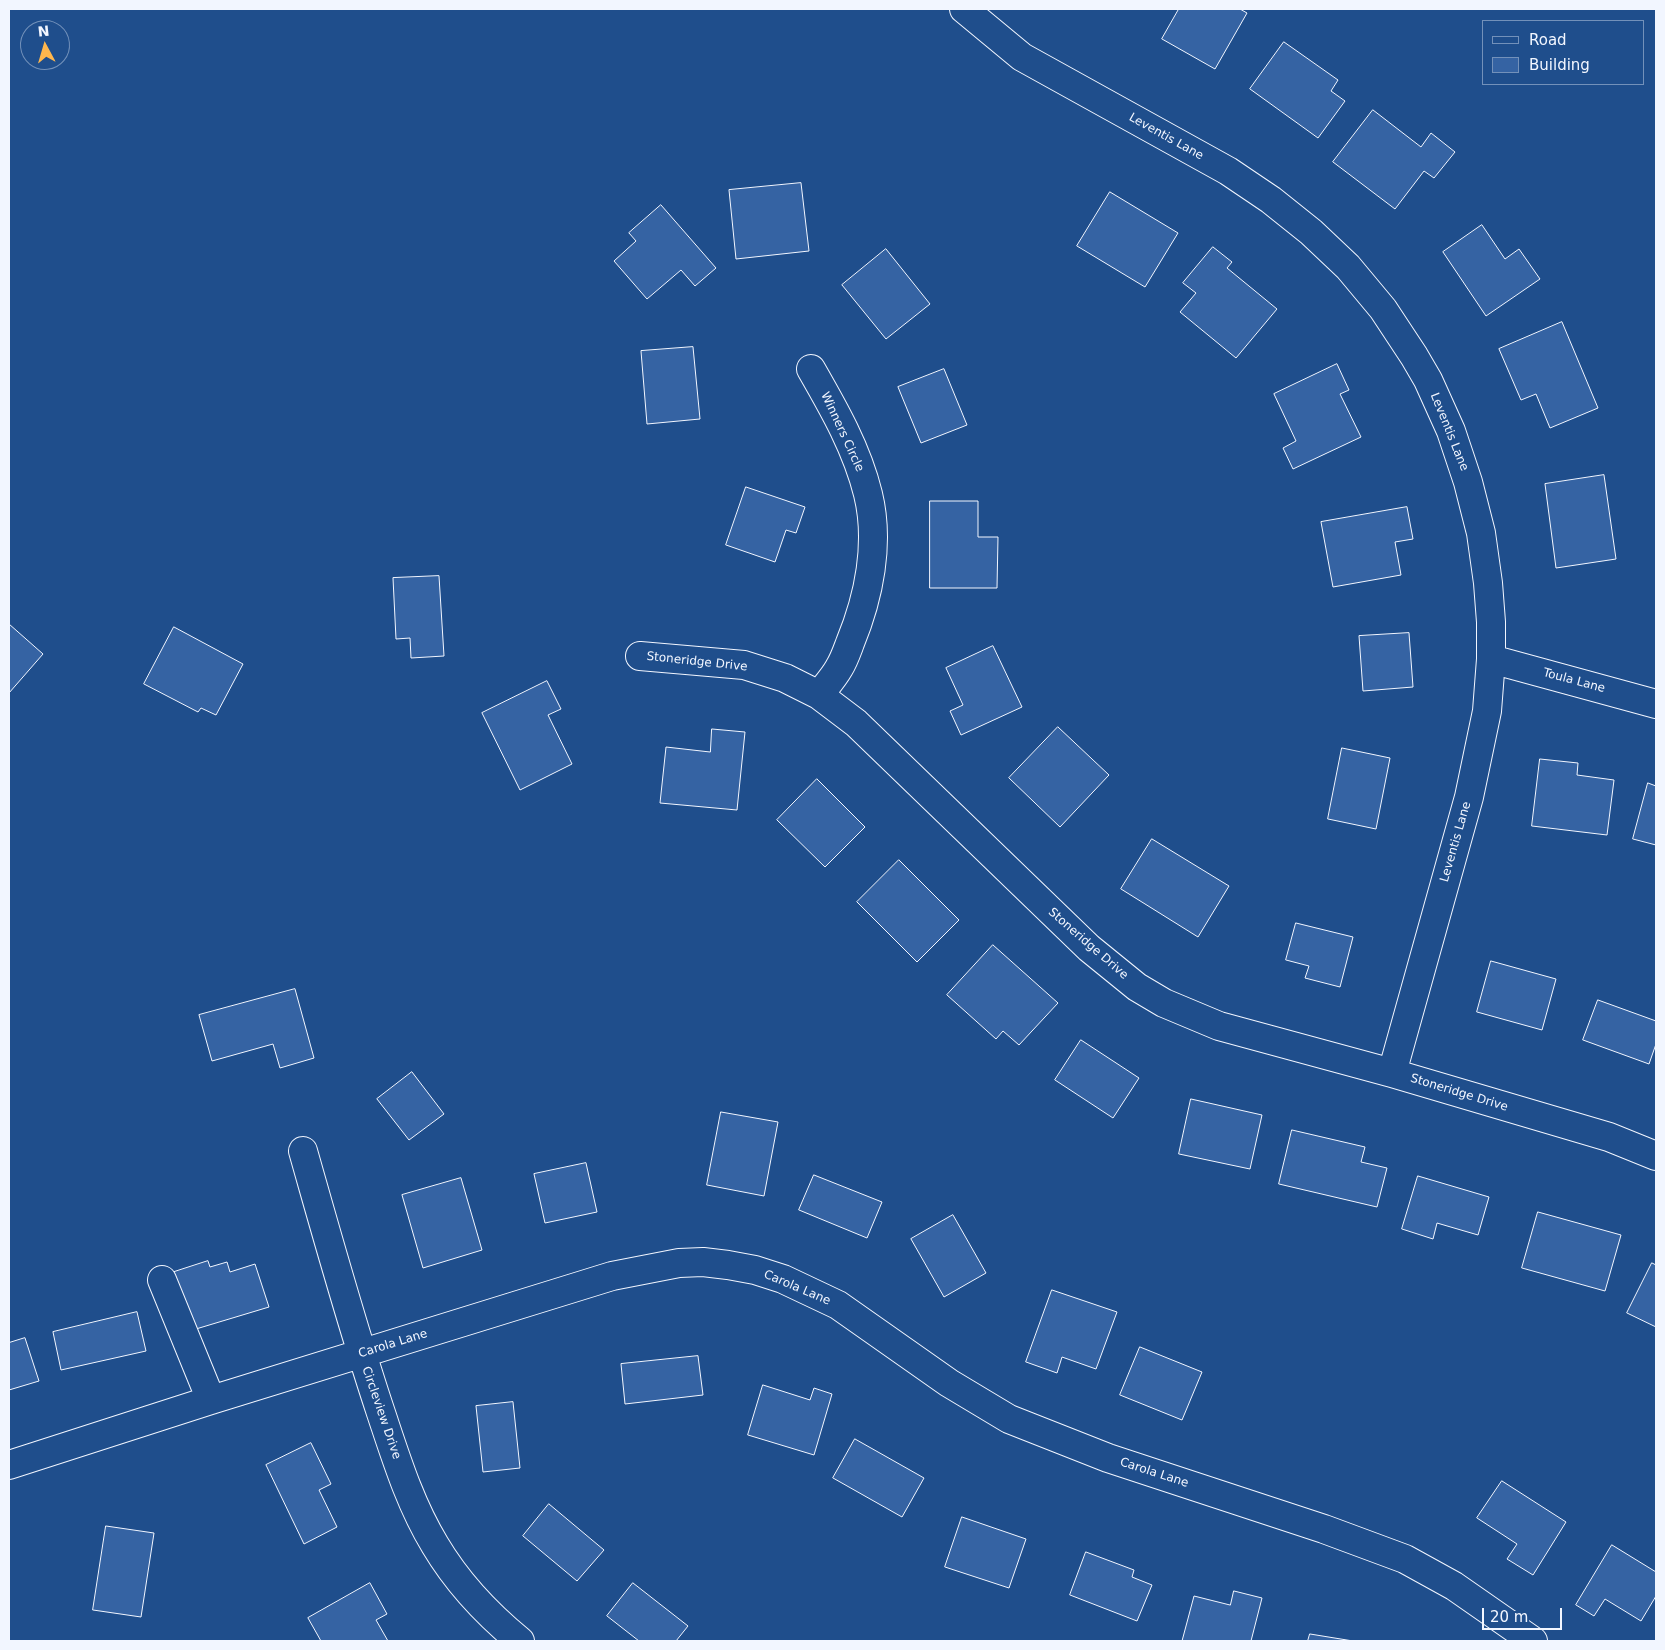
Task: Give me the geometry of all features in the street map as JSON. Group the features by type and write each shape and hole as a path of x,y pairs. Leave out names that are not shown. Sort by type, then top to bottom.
{"street":[{"name":"Leventis Lane","path":"964,9 1022,57 1228,171 1271,200 1312,232 1348,268 1383,309 1428,380 1451,431 1468,482 1481,533 1488,583 1491,659 1487,711 1469,797 1392,1073"},
{"name":"Winners Circle","path":"811,369 832,406 855,454 868,495 872,522 871,566 865,601 840,667 819,695"},
{"name":"Stoneridge Drive","path":"640,656 744,665 785,678 819,695 856,723 1089,948 1138,987 1164,1003 1191,1016 1219,1026 1392,1073 1609,1137 1656,1156"},
{"name":"Toula Lane","path":"1491,659 1656,704"},
{"name":"Circleview Drive","path":"303,1152 361,1354 401,1474 411,1498 435,1545 466,1589 502,1627 520,1641"},
{"name":"Carola Lane","path":"9,1465 211,1400 612,1276 679,1263 703,1262 755,1270 801,1287 838,1305 949,1383 1009,1419 1108,1458 1324,1529 1405,1559 1454,1586 1533,1641"},
{"path":"162,1280 211,1400"}],"building":[{"path":"1179,9 1240,9 1247,13 1215,69 1162,39"},
{"path":"1284,42 1338,80 1331,91 1345,101 1318,138 1250,89"},
{"path":"1373,110 1421,147 1431,133 1455,152 1434,178 1424,171 1395,209 1333,162"},
{"path":"801,183 809,251 736,259 729,190"},
{"path":"1110,192 1178,233 1145,287 1077,246"},
{"path":"661,205 716,268 695,286 681,270 647,299 614,261 636,241 629,233"},
{"path":"1482,225 1505,259 1519,249 1540,279 1486,316 1443,252"},
{"path":"1213,247 1232,262 1227,268 1277,309 1236,358 1180,312 1196,293 1183,283"},
{"path":"886,249 930,304 886,339 842,285"},
{"path":"1562,322 1598,408 1550,428 1536,394 1521,400 1499,349"},
{"path":"693,347 700,419 647,424 641,351"},
{"path":"1337,364 1349,390 1340,394 1361,437 1293,469 1283,448 1296,441 1274,394"},
{"path":"944,369 967,425 921,443 898,387"},
{"path":"1604,475 1616,559 1556,568 1545,484"},
{"path":"746,487 805,507 796,533 786,530 775,562 726,545"},
{"path":"930,501 978,501 978,537 998,537 997,588 930,588"},
{"path":"1407,507 1413,539 1395,542 1401,575 1333,587 1321,522"},
{"path":"439,576 444,656 411,658 410,638 396,639 393,578"},
{"path":"9,624 43,654 9,693"},
{"path":"174,627 243,664 216,715 201,708 198,712 144,684"},
{"path":"1409,633 1413,687 1363,691 1359,636"},
{"path":"993,646 1022,707 961,735 950,711 963,705 946,668"},
{"path":"547,681 561,709 548,715 572,764 520,790 482,713"},
{"path":"1058,727 1109,775 1060,827 1009,778"},
{"path":"712,729 745,732 737,810 660,803 666,747 710,752"},
{"path":"1342,748 1390,758 1376,829 1328,819"},
{"path":"1540,759 1578,763 1577,775 1614,780 1607,835 1532,826"},
{"path":"817,779 865,827 825,867 777,820"},
{"path":"1648,783 1656,786 1656,845 1633,839"},
{"path":"1152,839 1229,886 1198,937 1121,889"},
{"path":"899,860 959,920 917,962 857,902"},
{"path":"1296,923 1353,937 1340,987 1305,978 1309,966 1286,960"},
{"path":"993,945 1058,1003 1019,1045 1003,1031 996,1039 947,995"},
{"path":"1491,961 1556,979 1542,1030 1477,1012"},
{"path":"295,989 314,1058 280,1068 273,1044 212,1061 199,1015"},
{"path":"1598,1000 1656,1021 1656,1044 1649,1064 1583,1040"},
{"path":"1081,1040 1139,1078 1113,1118 1055,1080"},
{"path":"412,1072 444,1114 409,1140 377,1099"},
{"path":"1191,1099 1262,1115 1250,1169 1179,1154"},
{"path":"721,1112 778,1122 764,1196 707,1185"},
{"path":"1292,1130 1365,1147 1361,1162 1387,1168 1377,1207 1279,1184"},
{"path":"586,1163 597,1212 545,1223 534,1174"},
{"path":"814,1175 882,1202 867,1238 799,1210"},
{"path":"1418,1176 1489,1197 1478,1235 1437,1223 1433,1239 1402,1229"},
{"path":"461,1178 482,1250 423,1268 402,1195"},
{"path":"1538,1212 1621,1235 1605,1291 1522,1268"},
{"path":"953,1215 986,1273 944,1297 911,1239"},
{"path":"208,1261 210,1267 227,1262 230,1272 255,1264 269,1307 186,1332 168,1274"},
{"path":"1652,1263 1656,1265 1656,1327 1627,1313"},
{"path":"1052,1290 1117,1312 1096,1369 1062,1357 1057,1373 1026,1362"},
{"path":"137,1312 146,1351 61,1370 53,1332"},
{"path":"25,1338 39,1381 9,1390 9,1343"},
{"path":"1140,1347 1202,1372 1182,1420 1120,1395"},
{"path":"698,1356 703,1395 625,1404 621,1364"},
{"path":"763,1385 810,1400 814,1388 832,1394 814,1455 748,1435"},
{"path":"513,1402 520,1468 483,1472 476,1406"},
{"path":"855,1439 924,1478 902,1517 833,1478"},
{"path":"311,1443 331,1484 319,1490 337,1527 304,1544 266,1465"},
{"path":"1502,1481 1566,1522 1533,1575 1507,1559 1517,1544 1477,1518"},
{"path":"549,1504 604,1550 577,1581 523,1536"},
{"path":"962,1517 1026,1539 1009,1588 945,1567"},
{"path":"106,1526 154,1533 141,1617 93,1610"},
{"path":"1612,1545 1656,1572 1656,1596 1641,1621 1605,1599 1594,1616 1576,1605"},
{"path":"1086,1552 1134,1570 1132,1577 1152,1585 1137,1621 1070,1595"},
{"path":"370,1583 387,1614 376,1620 388,1641 321,1641 308,1618"},
{"path":"633,1583 688,1626 676,1641 639,1641 607,1616"},
{"path":"1234,1591 1262,1598 1251,1641 1182,1641 1194,1596 1230,1605"},
{"path":"1310,1634 1353,1641 1308,1641"}]}
